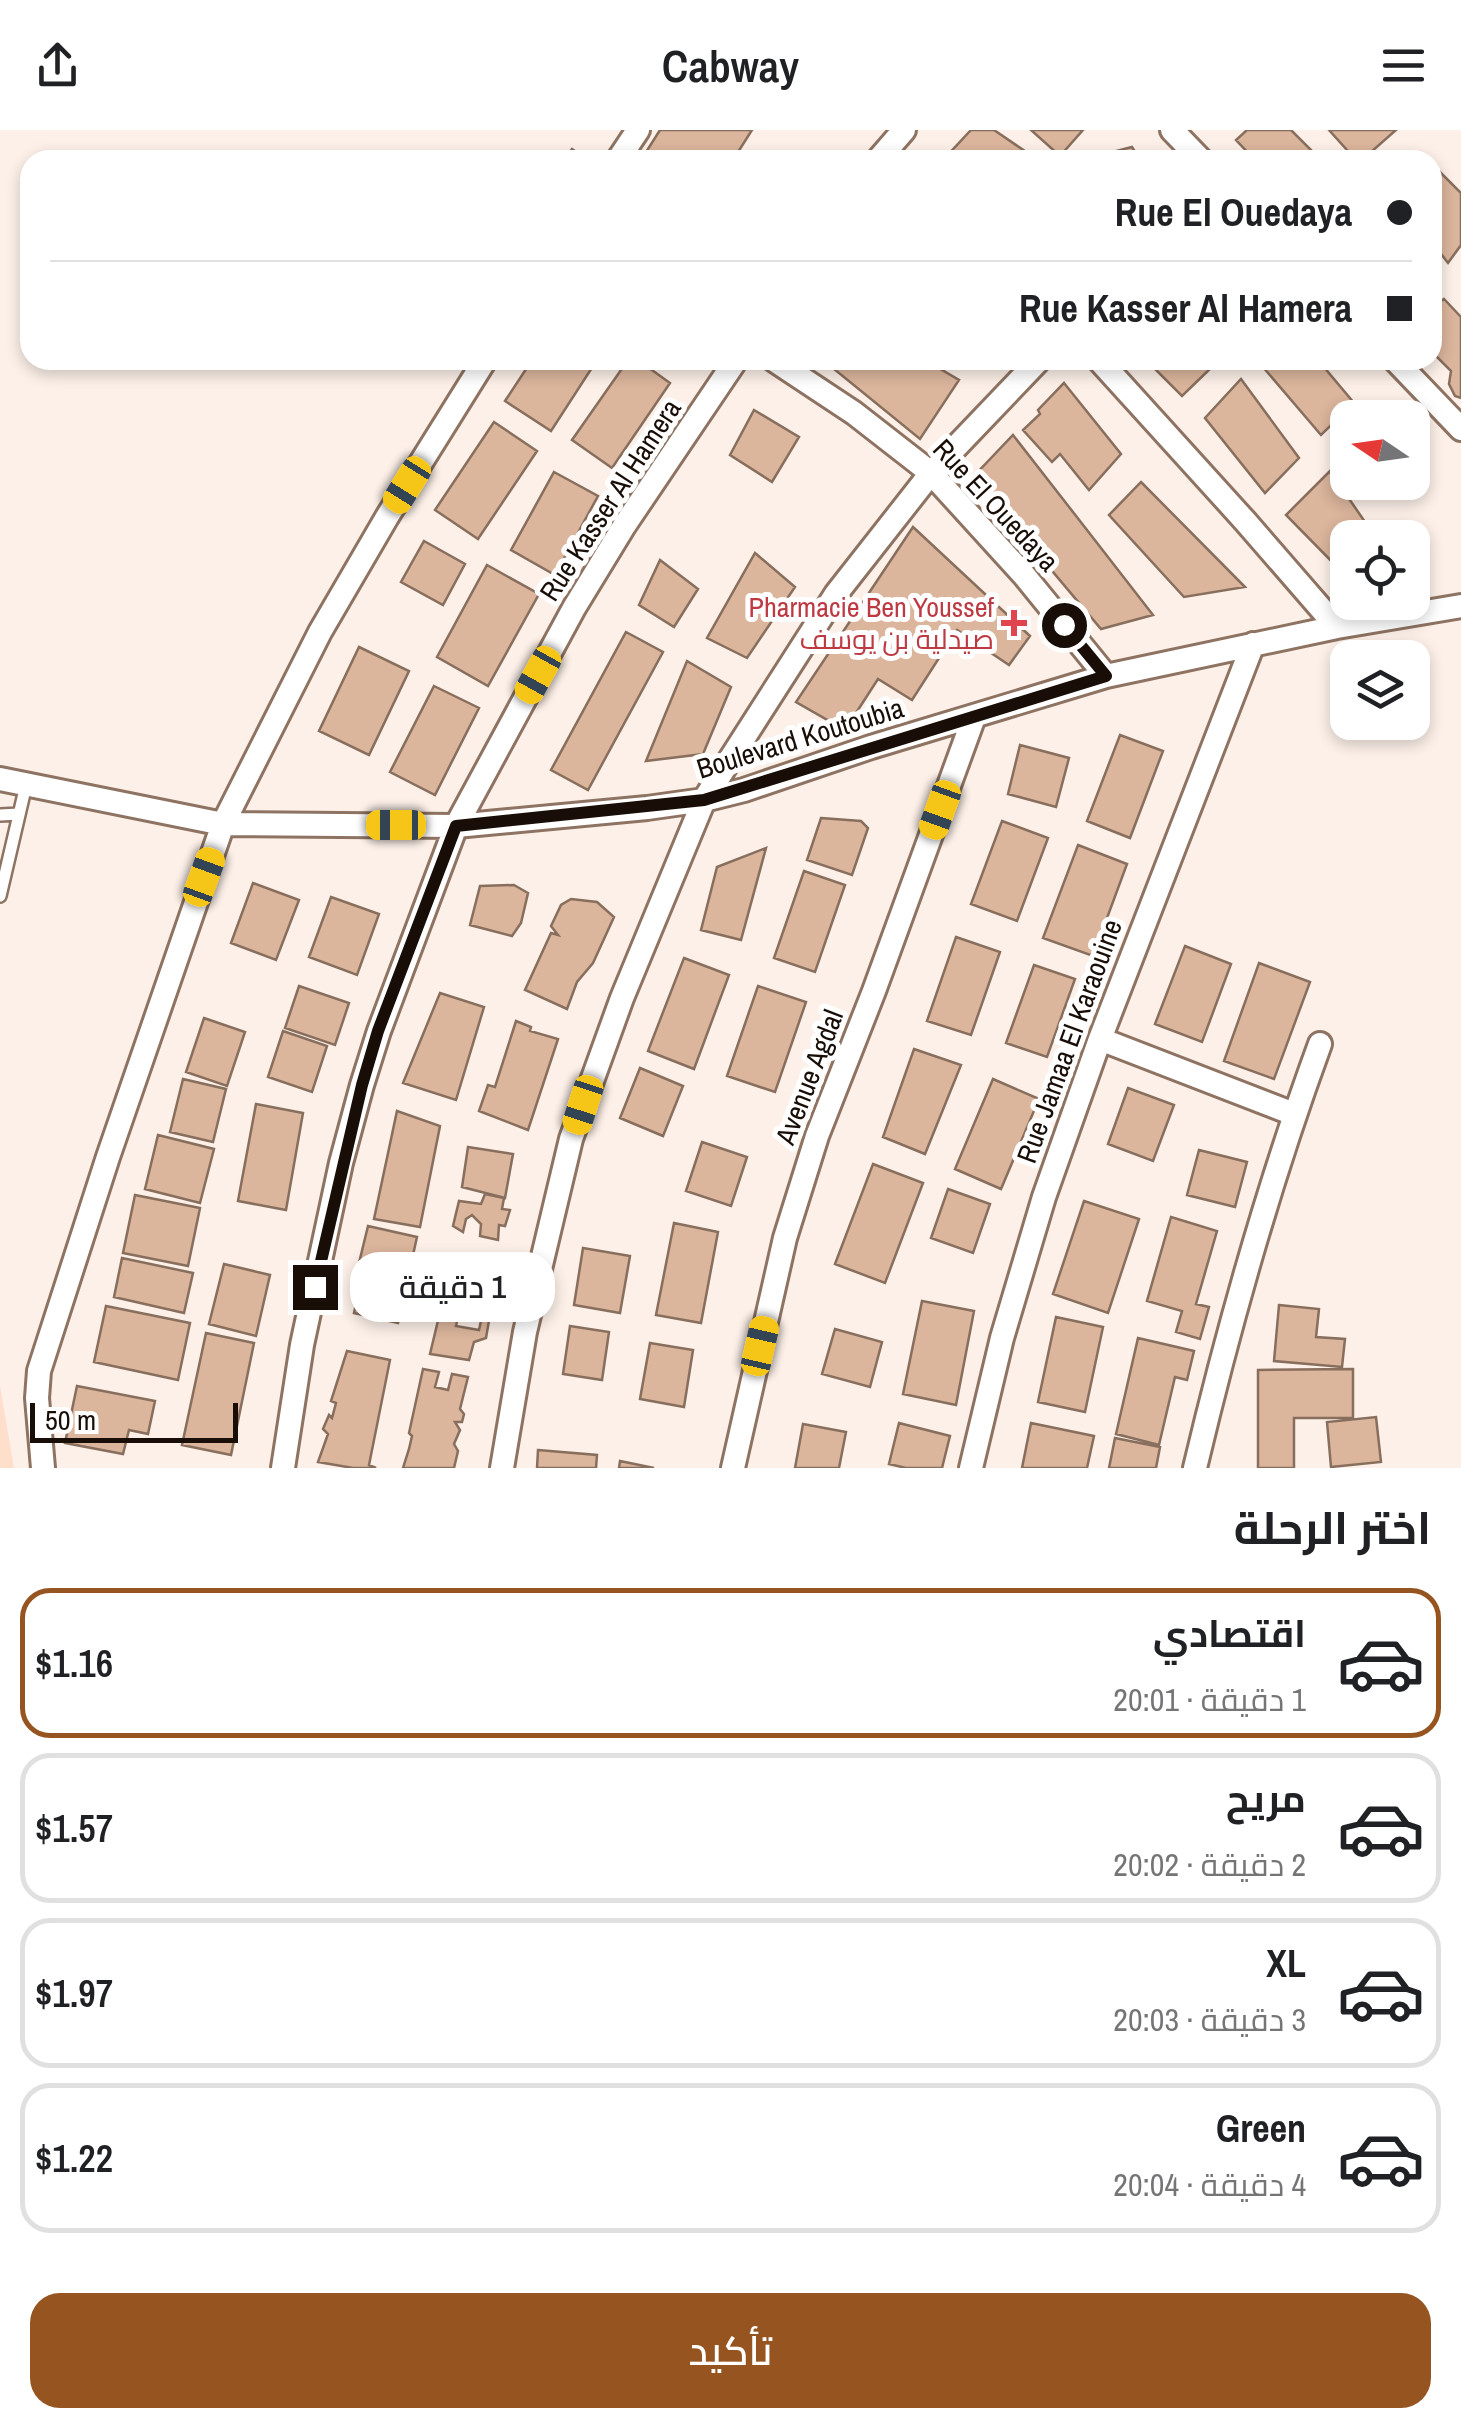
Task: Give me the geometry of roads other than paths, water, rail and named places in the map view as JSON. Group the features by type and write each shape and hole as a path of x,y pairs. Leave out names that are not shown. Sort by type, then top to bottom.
{"street":[{"path":"887,150 904,130"},
{"path":"1172,130 1191,150"},
{"path":"42,1468 37,1398 40,1371 108,1157 224,824 320,632 479,370"},
{"name":"Rue Kasser Al Hamera","path":"283,1468 302,1345 362,1085 378,1031 456,826 574,608 729,370"},
{"name":"Rue El Ouedaya","path":"789,370 854,413 931,474 1022,574 1106,676"},
{"path":"502,1468 525,1332 572,1139 628,982 704,800 836,594 931,474 1030,370"},
{"path":"1108,370 1336,627"},
{"path":"1405,370 1461,429"},
{"name":"Boulevard Koutoubia","path":"0,778 224,824 456,826 704,800 1106,676 1336,627 1461,606"},
{"name":"Rue Jamaa El Karaouine","path":"971,1468 1021,1270 1100,1039 1253,644"},
{"name":"Avenue Agdal","path":"734,1468 785,1238 817,1136 974,717"},
{"path":"1100,1039 1294,1114"},
{"path":"1195,1468 1227,1340 1294,1114 1320,1044"}],"lane":[{"path":"0,896 6,851 26,785"},
{"path":"0,815 19,814"}],"place":[{"name":"Pharmacie Ben Youssef صيدلية بن يوسف","path":"1014,623"}]}
